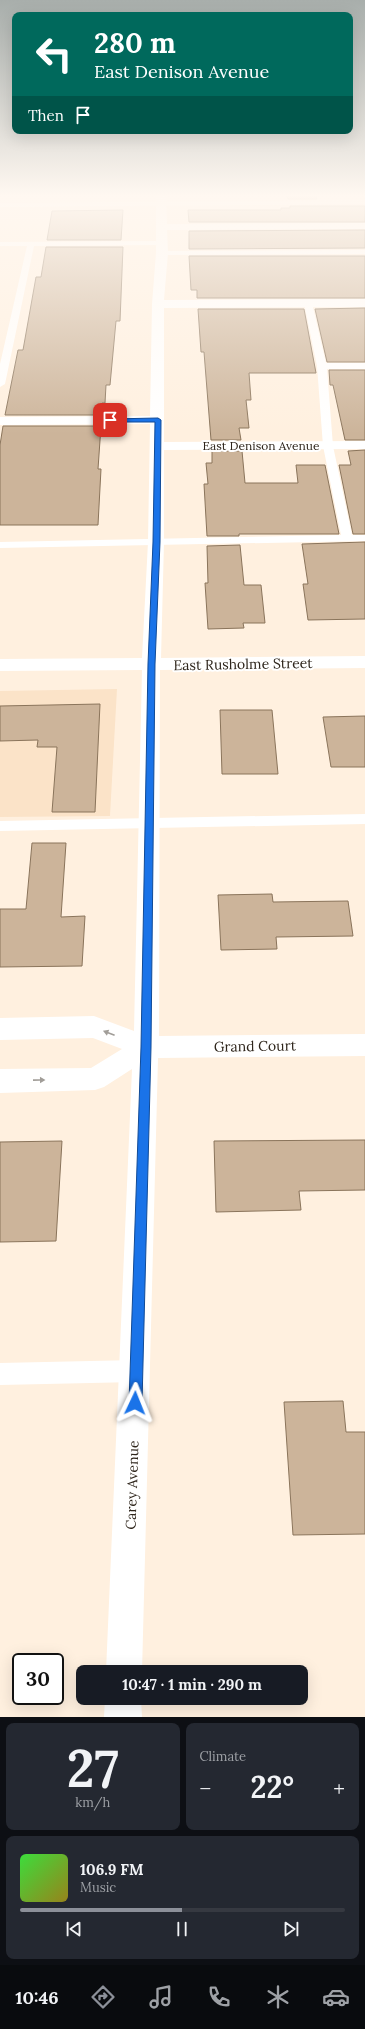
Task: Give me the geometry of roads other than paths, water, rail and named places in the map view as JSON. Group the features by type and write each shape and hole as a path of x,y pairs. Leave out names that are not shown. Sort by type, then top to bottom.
{"street":[{"name":"Carey Avenue","path":"124,1665 136,1371 146,1047 151,664 156,542 158,304 160,274"},
{"path":"158,304 365,303"},
{"path":"0,421 158,420"},
{"name":"East Denison Avenue","path":"156,446 365,445"},
{"name":"East Rusholme Street","path":"0,665 365,662"},
{"name":"Grand Court","path":"0,1029 94,1028 146,1047 365,1045"},
{"path":"0,1081 95,1079 146,1047"},
{"path":"123,1705 123,1717"}],"lane":[{"path":"0,384 24,274"},
{"path":"308,303 322,366 328,446 347,538"},
{"path":"322,366 365,366"},
{"path":"0,545 365,538"},
{"path":"0,826 365,819"},
{"path":"0,1374 136,1371"}]}
